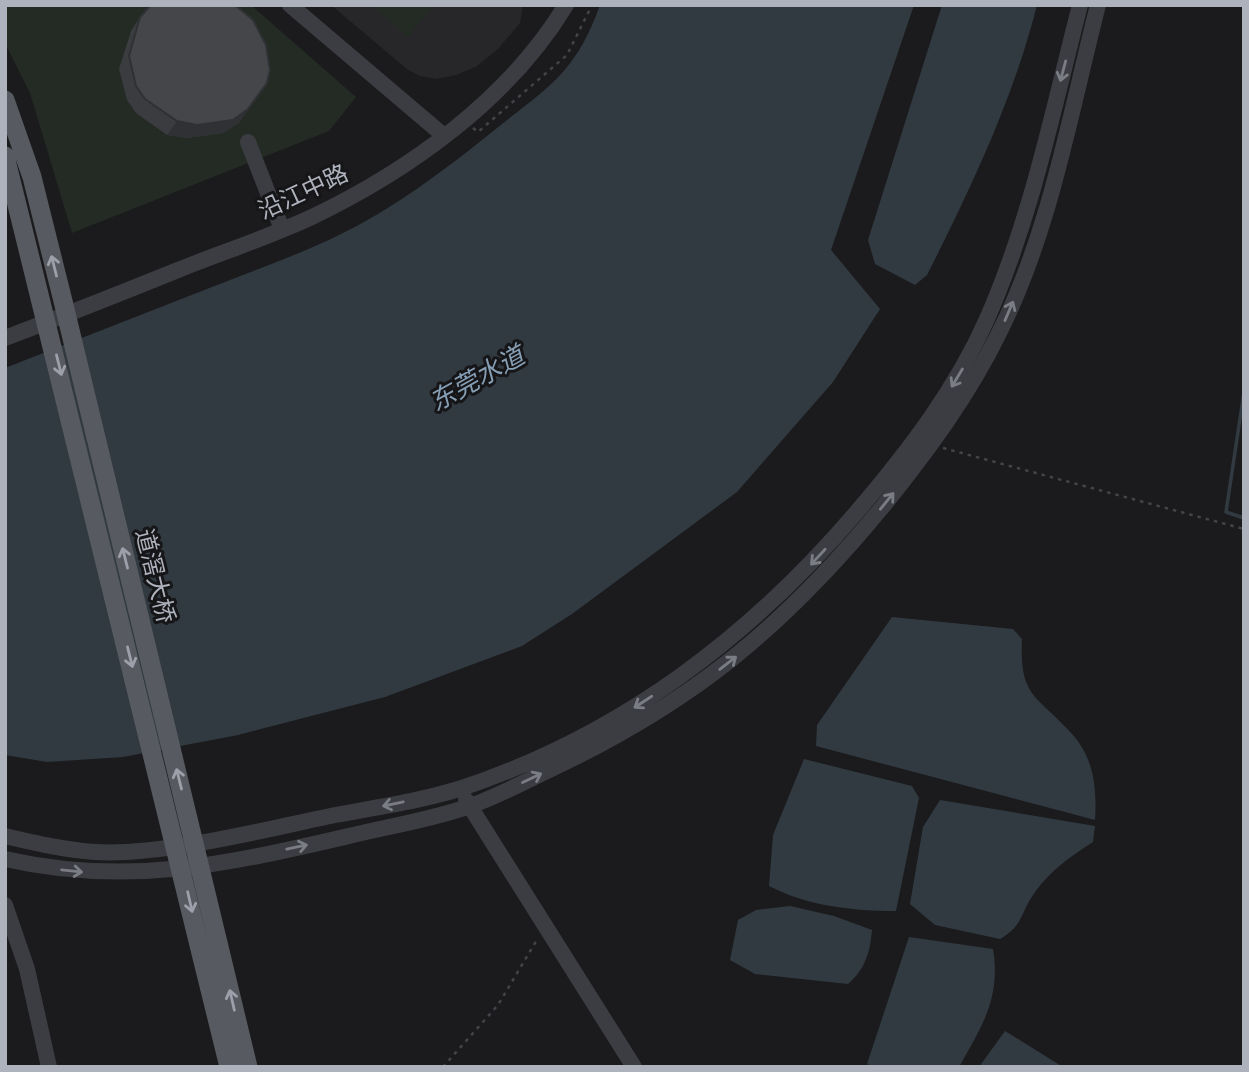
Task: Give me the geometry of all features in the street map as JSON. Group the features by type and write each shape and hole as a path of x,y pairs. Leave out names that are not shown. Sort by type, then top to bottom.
{"main road":[{"name":"道滘大桥","path":"5,100 32,177 248,1067"},
{"name":"道滘大桥","path":"5,156 229,1067"}],"street":[{"path":"290,5 443,135"},
{"name":"沿江中路","path":"5,338 282,229 363,190 462,120 528,59 566,5"},
{"path":"5,836 99,852 135,850 320,819 460,789 574,740 625,713 708,657 787,590 908,452 967,362 1002,285 1017,243 1080,5"},
{"path":"5,859 91,873 166,872 301,847 470,806 634,728 719,671 760,638 835,565 952,416 1001,330 1034,248 1098,5"},
{"path":"248,142 282,229"},
{"path":"460,789 634,1067"},
{"path":"5,905 27,969 49,1067"}],"path":[{"path":"462,120 478,132 567,55 592,5"},
{"path":"931,445 1244,529"},
{"path":"443,1067 498,1005 545,925"}],"shaded area":[{"path":"5,5 251,5 356,97 329,131 72,233 30,93 5,43"},
{"path":"331,5 523,5 520,23 498,49 477,66 437,79 420,76 408,70"},
{"path":"371,5 435,5 408,37"}],"water":[{"name":"东莞水道","path":"600,5 914,5 831,250 880,309 833,382 737,492 572,614 522,646 385,697 238,735 123,757 47,762 5,755 5,368 289,257 378,214 439,173 547,88 581,47"},
{"path":"942,5 1037,5 1016,75 990,143 927,275 915,285 875,264 868,240"},
{"path":"892,617 1013,629 1022,639 1027,685 1072,734 1085,753 1094,785 1095,820 816,746 817,725"},
{"path":"804,759 912,786 919,798 896,911 863,910 815,903 769,886 773,835"},
{"path":"940,800 1095,826 1093,842 1069,858 1048,877 1030,899 1018,924 1000,939 935,925 910,904 923,827"},
{"path":"790,906 834,916 872,930 866,960 848,984 755,974 730,960 738,920 756,910"},
{"path":"909,937 993,949 994,982 988,1011 959,1067 874,1067 867,1064"},
{"path":"1005,1031 1063,1067 979,1067"}],"building":[{"path":"151,5 235,5 253,20 266,45 270,70 267,83 248,109 233,120 197,125 177,121 145,99 136,86 129,56 140,17"}],"waterway":[{"path":"1244,392 1226,512 1244,518"}]}
